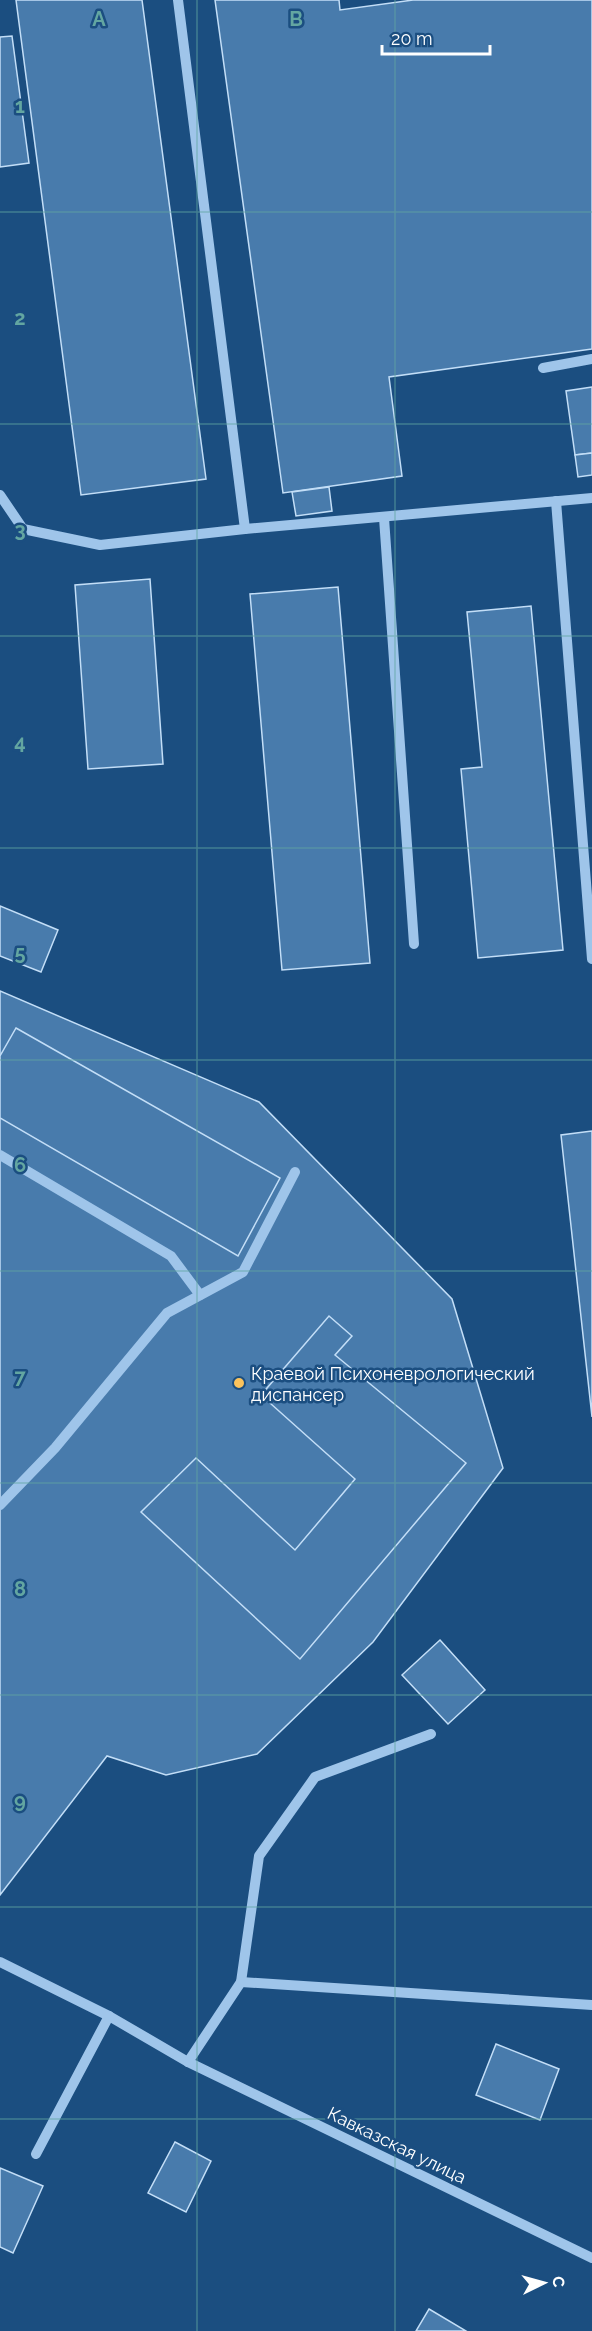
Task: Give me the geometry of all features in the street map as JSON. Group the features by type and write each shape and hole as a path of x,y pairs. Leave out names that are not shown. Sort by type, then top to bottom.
{"street":[{"path":"178,0 245,529"},
{"path":"543,368 592,359"},
{"path":"0,495 23,529 100,545 245,529 592,498"},
{"path":"556,501 592,959"},
{"path":"384,518 414,944"},
{"path":"0,1155 171,1256 200,1295"},
{"path":"0,1505 55,1448 167,1313 243,1272 295,1173"},
{"path":"188,2062 241,1982 259,1856 315,1777 431,1734"},
{"name":"Кавказская улица","path":"0,1962 110,2016 188,2062 592,2258"},
{"path":"241,1982 592,2005"},
{"path":"36,2154 110,2016"}],"building":[{"path":"16,0 142,0 206,479 81,495"},
{"path":"215,0 339,0 340,10 413,0 592,0 592,349 389,377 402,476 283,493"},
{"path":"12,36 29,163 0,167 0,37"},
{"path":"592,387 592,453 575,455 566,391"},
{"path":"592,453 592,475 578,477 575,455"},
{"path":"329,487 332,511 296,516 292,492"},
{"path":"150,579 163,764 88,769 75,585"},
{"path":"338,587 370,963 282,970 250,594"},
{"path":"531,606 563,950 478,958 461,769 482,767 467,612"},
{"path":"0,906 58,930 41,972 0,956"},
{"name":"Краевой Психоневрологический диспансер","path":"0,991 259,1102 452,1299 503,1468 373,1642 257,1754 166,1775 107,1756 0,1895"},
{"path":"16,1028 280,1178 238,1256 0,1118 0,1056"},
{"path":"592,1131 592,1417 561,1135"},
{"path":"329,1316 352,1336 335,1355 466,1463 300,1659 141,1512 196,1458 295,1550 355,1479 261,1395"},
{"path":"440,1640 485,1690 448,1724 402,1675"},
{"path":"496,2044 559,2069 540,2120 476,2095"},
{"path":"175,2142 211,2161 186,2212 148,2193"},
{"path":"0,2168 43,2186 13,2253 0,2247"},
{"path":"429,2309 466,2331 416,2331"}],"place":[{"name":"Краевой Психоневрологический диспансер","path":"239,1383"}]}
